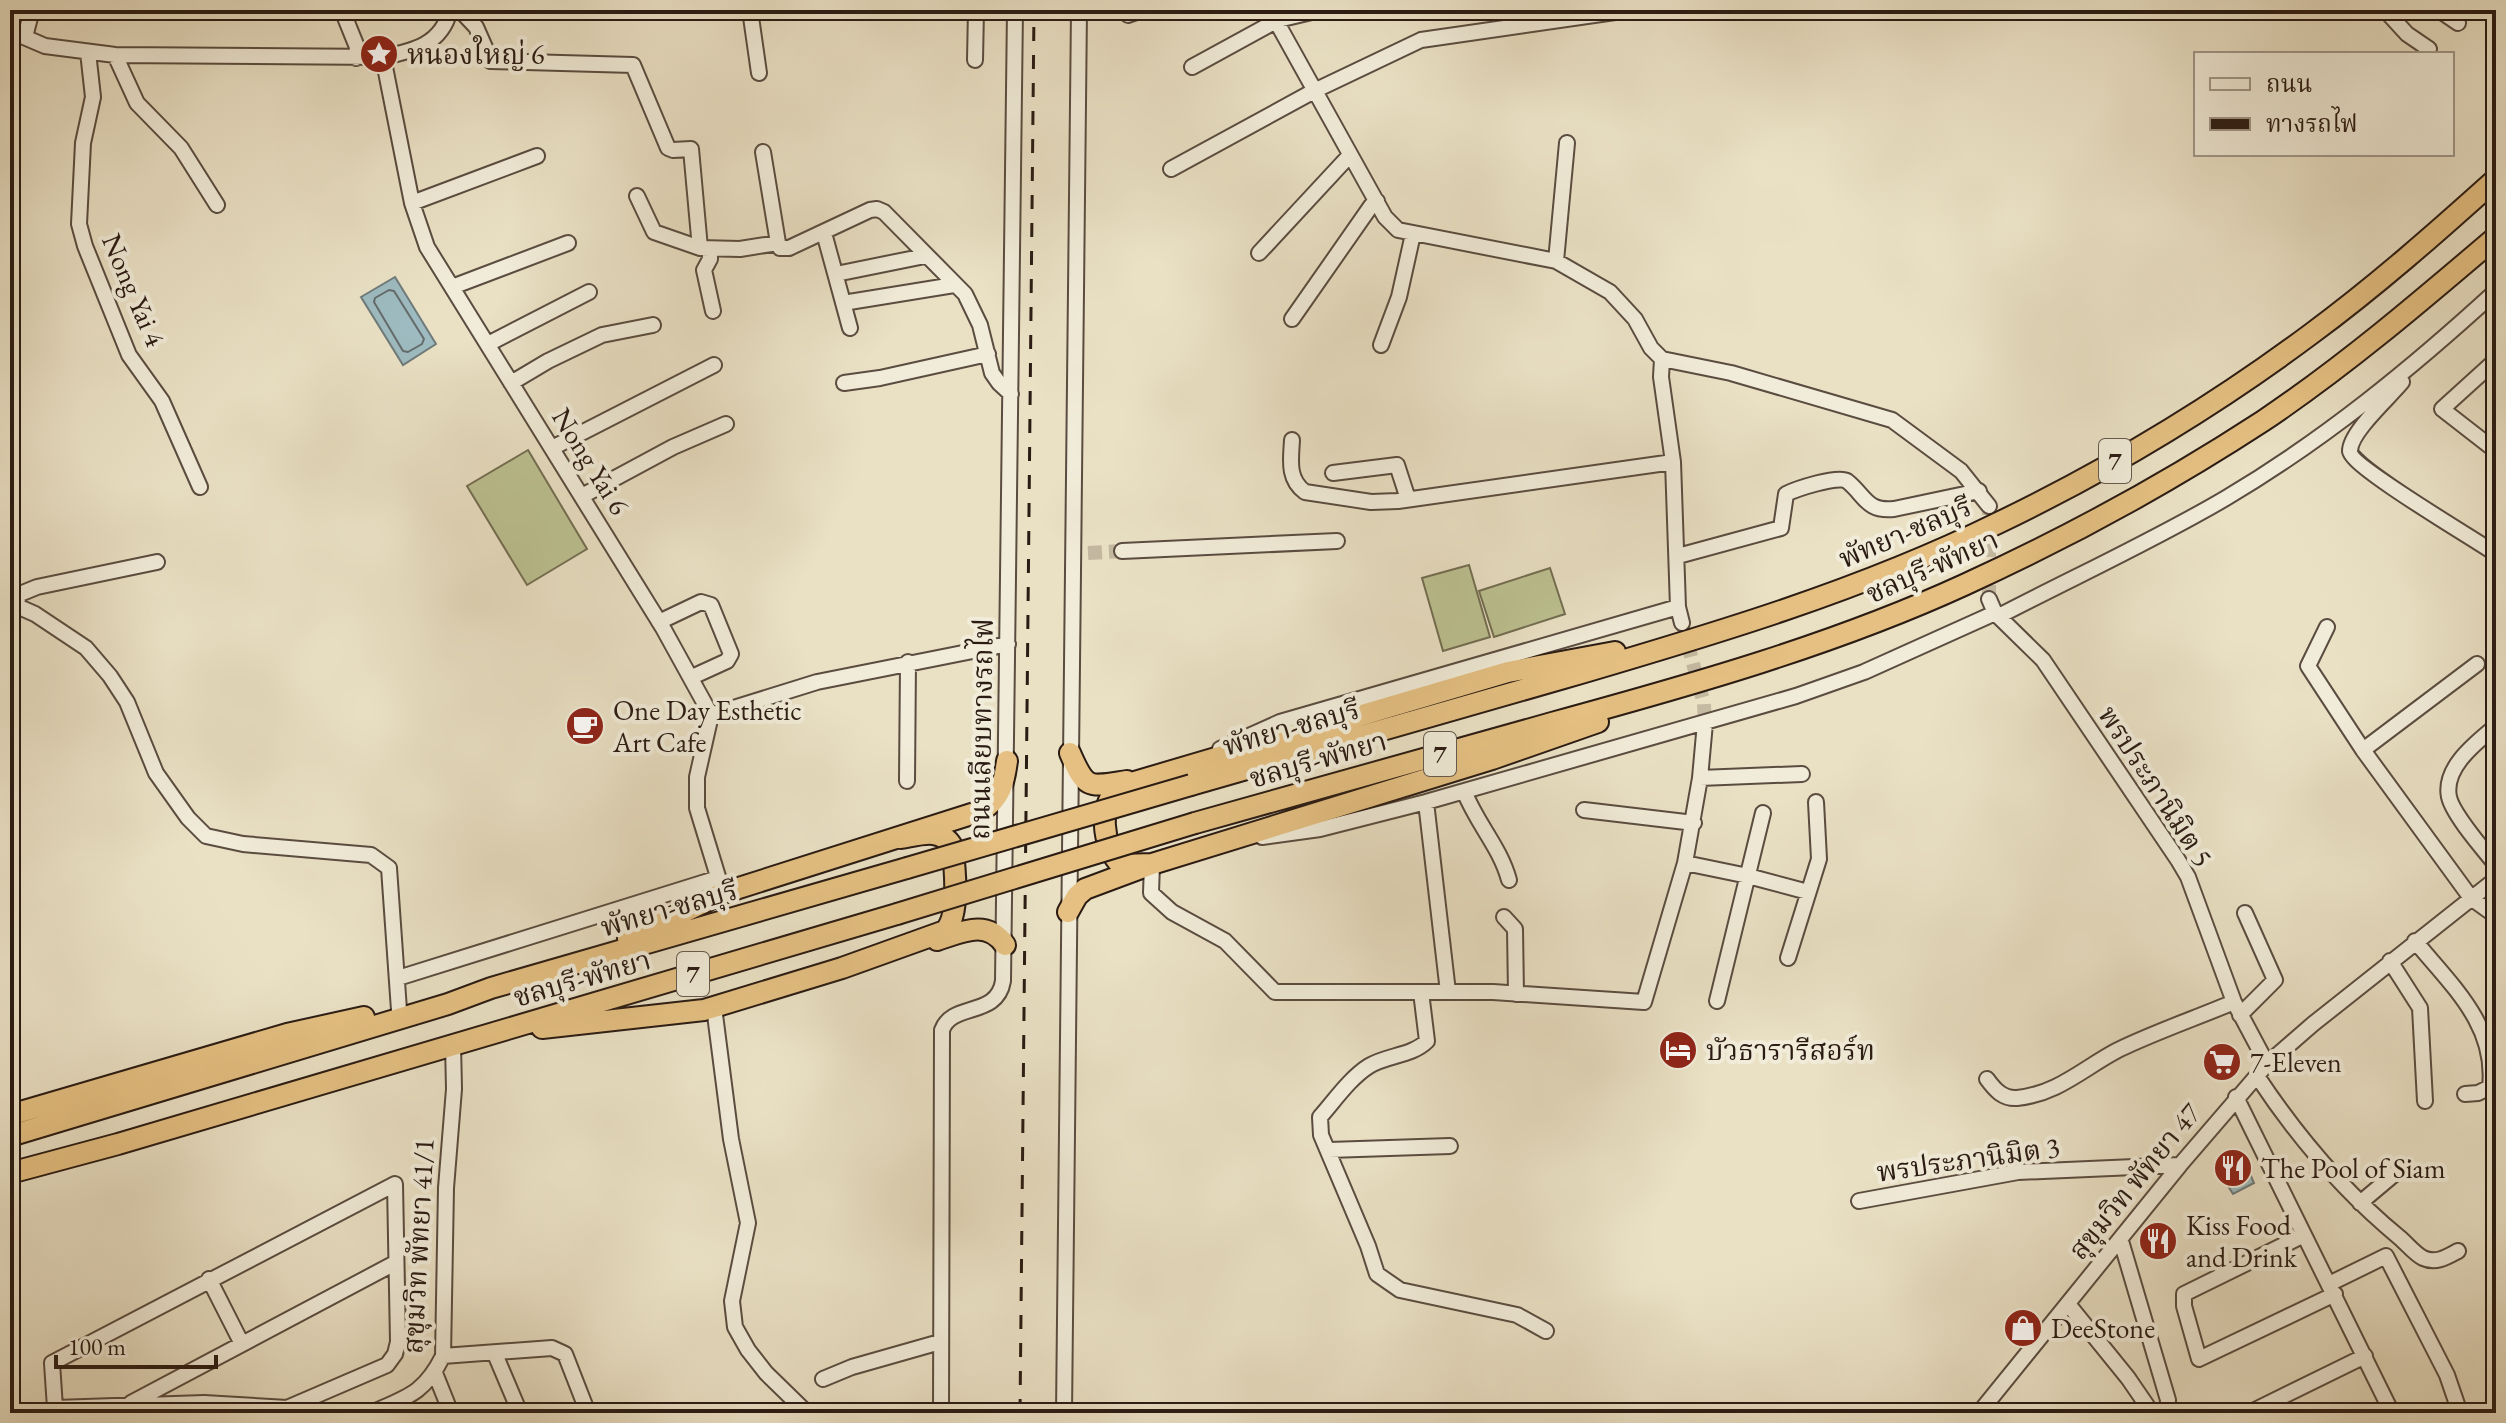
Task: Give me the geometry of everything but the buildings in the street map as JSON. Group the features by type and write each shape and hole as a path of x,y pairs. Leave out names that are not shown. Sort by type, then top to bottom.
{"highway":[{"name":"พัทยา-ชลบุรี","path":"10,1136 325,1042 491,988 1677,645 1836,592 1995,525 2155,439 2228,393 2311,334 2405,260 2496,179"},
{"name":"ชลบุรี-พัทยา","path":"118,1144 1282,798 1685,686 1875,622 1963,585 2081,528 2203,459 2264,420 2413,308 2496,237"},
{"path":"1152,864 1121,865 1110,852 1106,837 1107,803 1121,786 1508,672 1586,656 1677,645"},
{"path":"1068,912 1085,889 1152,864 1543,743 1685,686"},
{"path":"1070,753 1081,779 1091,785 1139,779"},
{"path":"578,963 720,886 901,838 973,815 989,806 1002,789 1007,761"},
{"path":"842,968 940,934 950,926 955,901 954,860 949,840 928,834 901,838"},
{"path":"490,1034 714,1007 978,928 989,929 999,935 1005,945"},
{"path":"10,1118 287,1034 491,988"},
{"path":"10,1163 67,1150 118,1144"},
{"path":"10,1173 118,1144"},
{"path":"10,1179 118,1144"}],"street":[{"path":"25,37 32,10"},
{"path":"342,10 357,47 356,58"},
{"path":"10,31 45,46 115,55 383,57 419,49 434,39 448,20 450,10"},
{"path":"460,10 476,27 491,61 633,65 668,148 691,149 705,249 710,259 704,270 713,311"},
{"path":"750,10 759,73"},
{"path":"975,60 976,10"},
{"name":"ถนนเลียบทางรถไฟ","path":"941,1413 942,1030 950,1019 992,1002 999,996 1005,945 1015,10"},
{"path":"1064,1413 1079,10"},
{"path":"1123,10 1128,15 1142,10"},
{"path":"1192,67 1274,15 1320,10"},
{"path":"1171,169 1314,91 1421,40 1629,10"},
{"path":"2385,10 2407,34 2429,49"},
{"path":"2439,10 2458,23"},
{"path":"1274,15 1385,217 1398,230 1556,261 1610,292 1635,319 1651,348 1662,359 1731,373 1892,420 1961,471 1989,506"},
{"name":"Nong Yai 4","path":"88,52 93,97 83,143 79,224 129,355 162,401 200,487"},
{"path":"115,55 137,103 181,148 217,205"},
{"name":"Nong Yai 6","path":"383,57 412,203 427,247 659,622 711,715"},
{"path":"1556,261 1567,143"},
{"path":"763,152 780,248 789,248 877,209 884,212 965,294 973,307 992,373 1011,394"},
{"path":"1259,253 1350,155"},
{"path":"412,203 537,156"},
{"path":"637,196 654,232 705,249 740,249 778,243"},
{"path":"1292,319 1377,201"},
{"path":"824,233 850,328"},
{"path":"1381,345 1399,297 1413,234"},
{"path":"452,287 568,243"},
{"path":"836,274 925,256"},
{"path":"843,303 954,285"},
{"path":"1214,844 1320,829 1426,802 1705,723 1864,672 2224,499 2329,430 2410,367 2496,291"},
{"path":"488,344 589,292"},
{"path":"511,383 602,335 653,325"},
{"path":"844,383 988,354"},
{"path":"1662,359 1661,377 1673,462 1678,607 1682,623"},
{"path":"2496,360 2442,409 2496,451"},
{"path":"552,448 714,365"},
{"path":"2410,367 2401,383 2363,426 2350,448 2351,456 2373,475 2496,554"},
{"path":"582,496 673,447 726,424"},
{"path":"1292,440 1292,475 1297,486 1305,492 1371,502 1673,462"},
{"path":"1333,473 1397,465 1408,499"},
{"path":"1678,556 1781,528 1786,494 1837,479 1847,481 1862,498 1880,509 1894,509 1979,491"},
{"path":"1122,551 1337,541"},
{"path":"1073,554 1088,553"},
{"path":"157,562 37,587 20,594 12,604 35,614 86,648 110,676 127,702 156,773 188,818 206,836 243,844 371,855 389,868 399,1010"},
{"path":"659,622 701,602 711,605 731,654 727,661 692,677"},
{"path":"1176,769 1280,722 1678,607"},
{"name":"พรประภานิมิต 5","path":"1994,609 2043,660 2183,869 2237,1009 2284,1116 2360,1203 2423,1258 2439,1261 2458,1251"},
{"path":"2327,627 2308,666 2363,750 2471,898 2496,916"},
{"path":"398,978 720,886 697,808 697,777 711,715 811,683 1008,644"},
{"path":"907,781 908,662"},
{"path":"2363,750 2477,664"},
{"path":"1152,864 1151,893 1172,912 1225,941 1275,992 1448,992 1644,1002 1694,823 1705,723"},
{"path":"2496,726 2460,760 2449,797 2466,826 2496,865"},
{"path":"1700,778 1802,774"},
{"path":"1464,791 1473,815 1505,864 1509,880"},
{"path":"1426,802 1448,992"},
{"path":"1788,958 1819,859 1816,802"},
{"path":"1584,810 1694,823"},
{"path":"1717,1001 1763,813"},
{"path":"1685,863 1808,892"},
{"name":"สุขุมวิท พัทยา 47","path":"1979,1413 2236,1097 2262,1070 2390,961 2496,879"},
{"path":"1987,1079 1996,1091 2007,1097 2039,1092 2071,1080 2118,1050 2237,1009 2275,980 2245,913"},
{"path":"1504,917 1515,929 1516,994"},
{"path":"2415,941 2467,1004 2483,1031 2490,1087 2478,1093 2465,1094"},
{"path":"2390,961 2420,1008 2425,1101"},
{"path":"1421,992 1427,1041 1419,1048 1369,1067 1320,1117 1321,1135 1377,1274 1384,1281 1400,1290 1517,1315 1546,1331"},
{"path":"714,1007 731,1139 748,1223 732,1313 735,1327 766,1373 807,1413"},
{"name":"สุขุมวิท พัทยา 41/1","path":"371,1413 418,1392 435,1373 443,1356 446,1188 454,1089 453,1044"},
{"path":"2236,1097 2392,1413"},
{"path":"1329,1150 1450,1146"},
{"name":"พรประภานิมิต 3","path":"1859,1201 2018,1172 2180,1165"},
{"path":"2360,1203 2404,1166"},
{"path":"395,1184 395,1263 398,1342 395,1354 387,1365 287,1408 204,1403 129,1404 53,1410 52,1363 395,1184"},
{"path":"2304,1235 2184,1294 2184,1306 2199,1359 2332,1289 2386,1256 2447,1375 2460,1413"},
{"path":"2121,1241 2168,1400 2167,1413"},
{"path":"129,1404 395,1263"},
{"path":"209,1279 241,1342"},
{"path":"2068,1304 2152,1413"},
{"path":"823,1379 852,1367 940,1342"},
{"path":"443,1356 552,1348 565,1354 588,1413"},
{"path":"495,1354 520,1413"},
{"path":"2249,1413 2365,1356"},
{"path":"435,1373 451,1413"}],"green space":[{"path":"528,450 587,549 527,585 467,486"},
{"path":"1469,565 1490,637 1443,651 1422,578"},
{"path":"1550,568 1565,614 1494,637 1479,591"}],"water":[{"path":"395,277 436,344 403,365 361,297"},
{"path":"2241,1176 2251,1176 2254,1183 2233,1194 2228,1186"}],"tunnel":[{"path":"1989,506 1989,599"},
{"path":"1088,553 1122,551"},
{"path":"1682,623 1704,704 1705,723"}],"railway":[{"path":"1020,1413 1034,10"}],"place":[{"name":"หนองใหญ่ 6","path":"379,54"},
{"name":"One Day Esthetic Art Cafe","path":"585,726"},
{"name":"บัวธารารีสอร์ท","path":"1678,1050"},
{"name":"7-Eleven","path":"2222,1062"},
{"name":"The Pool of Siam","path":"2233,1168"},
{"name":"Kiss Food and Drink","path":"2158,1241"},
{"name":"DeeStone","path":"2023,1328"}]}
